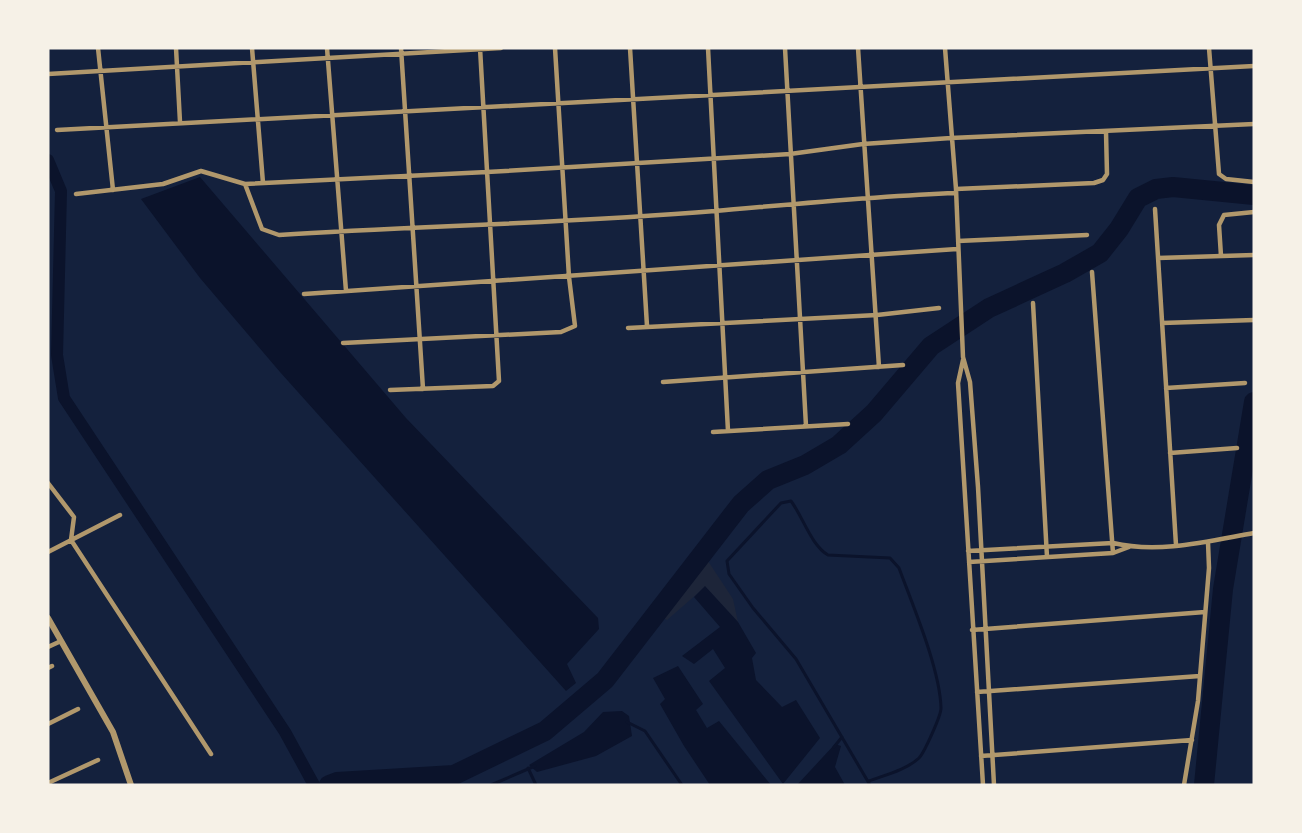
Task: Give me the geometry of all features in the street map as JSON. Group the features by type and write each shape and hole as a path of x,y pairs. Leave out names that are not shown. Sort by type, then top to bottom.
{"street":[{"path":"98,48 113,190"},
{"path":"176,48 180,122"},
{"path":"252,48 263,183"},
{"path":"327,48 346,291"},
{"path":"48,74 328,58 401,51 501,48"},
{"path":"342,343 561,332 575,326 569,277 555,48"},
{"path":"630,48 647,326"},
{"path":"708,48 728,431"},
{"path":"785,48 806,426"},
{"path":"858,48 879,367"},
{"path":"945,48 956,191 963,357 970,382 978,487 980,561 994,785"},
{"path":"1209,48 1221,177 1254,182"},
{"path":"390,390 498,384 498,334 480,49"},
{"path":"401,51 414,286 423,389"},
{"path":"57,130 403,111 484,109 787,89 1210,70 1254,66"},
{"path":"76,194 163,184 201,171 245,184 638,164 790,154 863,144 951,138 1254,124"},
{"path":"245,184 262,229 270,234 565,221 715,211 792,202 1094,183 1103,180 1107,174 1106,132"},
{"path":"1155,209 1176,545"},
{"path":"1221,256 1219,225 1224,215 1254,212"},
{"path":"957,242 1087,235"},
{"path":"304,294 957,249"},
{"path":"1158,258 1254,255"},
{"path":"1092,272 1113,553"},
{"path":"1033,303 1047,557"},
{"path":"627,328 877,315 939,308"},
{"path":"1162,323 1254,320"},
{"path":"963,357 958,383 983,785"},
{"path":"663,382 903,365"},
{"path":"1166,388 1245,383"},
{"path":"960,410 972,409"},
{"path":"713,432 848,424"},
{"path":"1170,453 1237,448"},
{"path":"48,483 74,517 71,540 211,754"},
{"path":"965,488 978,487"},
{"path":"48,552 120,515"},
{"path":"968,551 1113,543 1129,547 1176,545 1211,542 1239,534 1253,534"},
{"path":"1184,785 1200,676 1211,542"},
{"path":"969,561 1113,553 1129,547"},
{"path":"972,630 1205,612"},
{"path":"48,618 50,626 113,732 131,785"},
{"path":"48,647 61,641"},
{"path":"977,692 1200,676"},
{"path":"48,724 78,709"},
{"path":"981,756 1192,740"},
{"path":"48,783 98,760"}],"shaded area":[{"path":"200,177 406,418 598,618 599,629 567,664 576,683 566,691 280,372 200,278 141,199"},
{"path":"708,561 733,599 738,622 705,587 667,620 657,615 700,564"},
{"path":"705,586 738,622 756,653 752,658 756,680 782,707 796,700 820,738 783,784 709,681 725,668 713,649 694,664 682,656 720,627 694,597"},
{"path":"678,666 703,704 696,710 707,728 719,721 771,785 710,785 660,704 665,699 653,678"},
{"path":"622,711 629,716 632,736 596,756 537,772 529,765 584,732 603,712"},
{"path":"835,744 841,746 835,767 845,785 797,785"}],"waterway":[{"path":"48,160 61,191 57,355 64,398 285,732 314,785"},
{"path":"329,785 337,782 454,775 545,731 605,680 741,504 768,480 805,465 839,445 874,413 931,346 989,308 1065,273 1100,253 1119,229 1138,198 1156,189 1173,187 1254,195"},
{"path":"1204,785 1223,589 1254,402"},
{"path":"869,781 908,766 919,758 928,742 941,708 931,657 899,568 890,558 828,555 812,538 791,501 781,503 727,561 729,574 753,608 796,659 870,785"},
{"path":"627,722 645,731 682,785"},
{"path":"834,747 842,737"},
{"path":"491,785 535,766"},
{"path":"528,768 536,785"}]}
